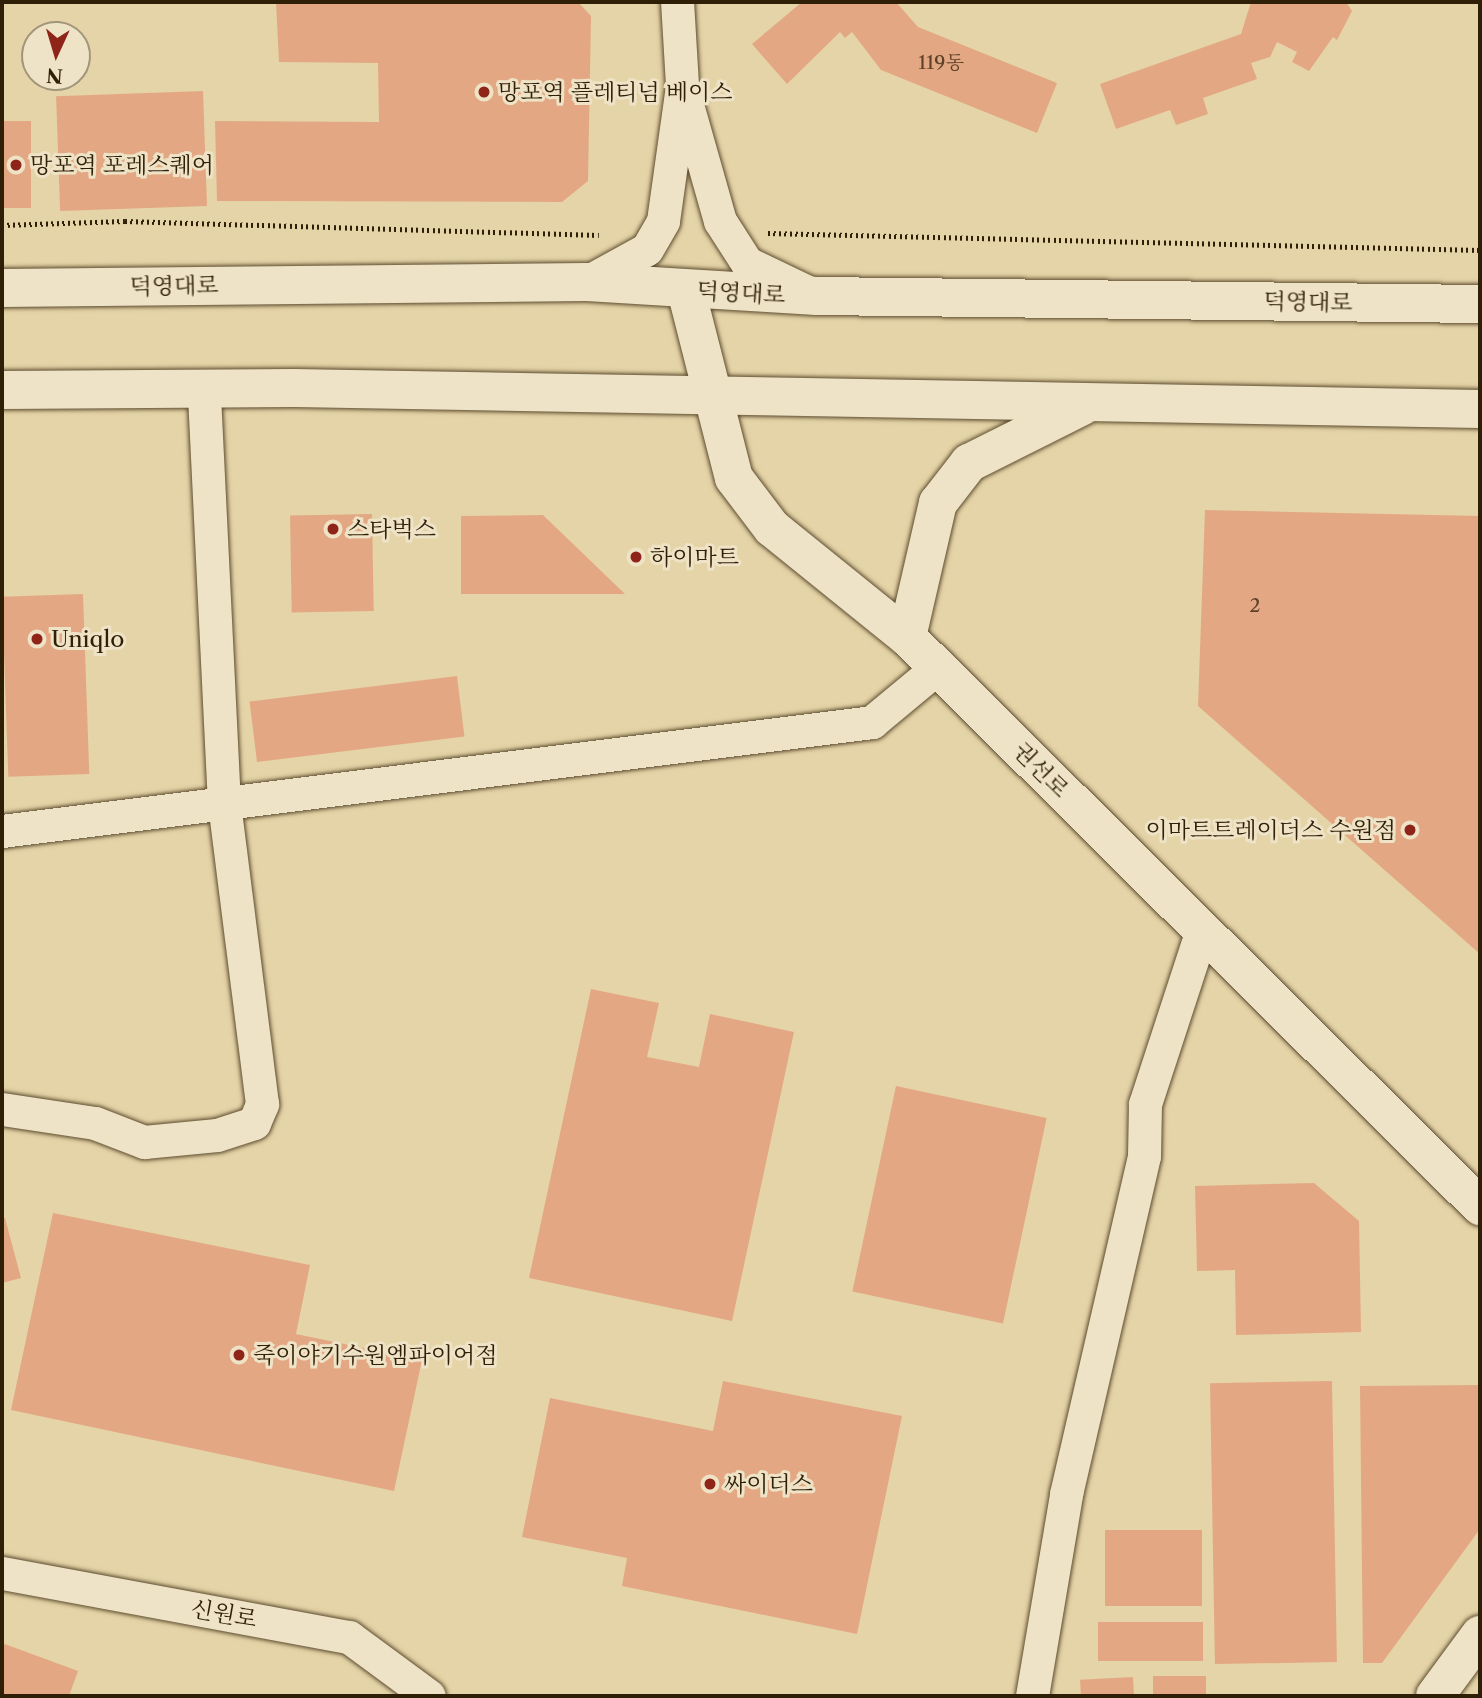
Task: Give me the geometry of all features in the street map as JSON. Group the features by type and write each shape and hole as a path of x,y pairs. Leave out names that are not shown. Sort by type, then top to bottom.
{"street":[{"path":"587,282 647,249 663,220 682,85 677,2"},
{"path":"682,85 720,220 747,263 817,296"},
{"name":"덕영대로","path":"2,288 587,282 817,296 1480,304"},
{"name":"권선로","path":"686,290 734,478 772,528 907,637 1477,1200"},
{"path":"2,1109 95,1123 144,1142 217,1135 254,1123 262,1104 224,804 204,389"},
{"path":"2,390 204,389 1480,409"},
{"path":"907,637 923,553 945,493 969,463 1090,402"},
{"path":"2,831 872,722 937,667"},
{"path":"1032,1696 1066,1494 1144,1156 1145,1104 1202,930"},
{"name":"신원로","path":"2,1573 349,1637 429,1696"},
{"path":"1435,1696 1480,1636"}],"path":[{"path":"2,225 125,221 606,235"},
{"path":"758,227 766,233 1480,250"}],"building":[{"name":"망포역 플레티넘 베이스","path":"276,2 578,2 591,16 588,181 562,202 217,201 215,121 379,122 378,63 279,62"},
{"path":"802,2 896,2 918,27 1057,83 1037,133 881,70 852,32 845,38 840,32 787,84 752,44"},
{"path":"1251,2 1346,2 1352,11 1337,40 1333,37 1309,71 1292,62 1297,52 1277,42 1270,57 1251,63 1257,79 1203,98 1208,114 1176,125 1170,110 1116,129 1100,84 1241,34"},
{"path":"203,91 207,206 60,211 56,96"},
{"name":"망포역 포레스퀘어","path":"2,121 31,121 31,208 2,208"},
{"name":"이마트트레이더스 수원점","path":"1205,510 1480,516 1480,954 1198,706"},
{"path":"372,514 374,611 292,612 290,515"},
{"path":"543,515 625,594 461,594 461,516"},
{"path":"83,594 89,774 8,777 2,597"},
{"path":"457,676 464,737 257,762 250,701"},
{"path":"591,989 659,1003 647,1057 699,1067 710,1014 794,1032 732,1321 529,1278"},
{"path":"896,1086 1047,1118 1003,1323 852,1291"},
{"path":"1314,1183 1359,1221 1361,1332 1236,1335 1235,1270 1197,1271 1195,1186"},
{"path":"53,1213 310,1265 296,1334 422,1360 394,1491 11,1410"},
{"path":"5,1218 21,1278 2,1283 2,1219"},
{"name":"싸이더스","path":"723,1381 902,1416 857,1634 622,1586 627,1558 522,1537 550,1398 713,1431"},
{"path":"1332,1381 1337,1662 1215,1664 1210,1383"},
{"path":"1480,1385 1480,1529 1382,1663 1363,1663 1360,1386"},
{"path":"1105,1530 1202,1530 1202,1606 1105,1606"},
{"path":"1098,1622 1203,1622 1203,1661 1098,1661"},
{"path":"2,1643 78,1671 69,1696 2,1696"},
{"path":"1153,1676 1206,1676 1206,1696 1153,1696"},
{"path":"1133,1677 1134,1696 1081,1696 1080,1680"}],"place":[{"name":"망포역 플레티넘 베이스","path":"484,92"},
{"name":"망포역 포레스퀘어","path":"16,165"},
{"name":"스타벅스","path":"333,529"},
{"name":"하이마트","path":"636,557"},
{"name":"Uniqlo","path":"37,639"},
{"name":"이마트트레이더스 수원점","path":"1410,830"},
{"name":"죽이야기수원엠파이어점","path":"239,1355"},
{"name":"싸이더스","path":"710,1484"}]}
